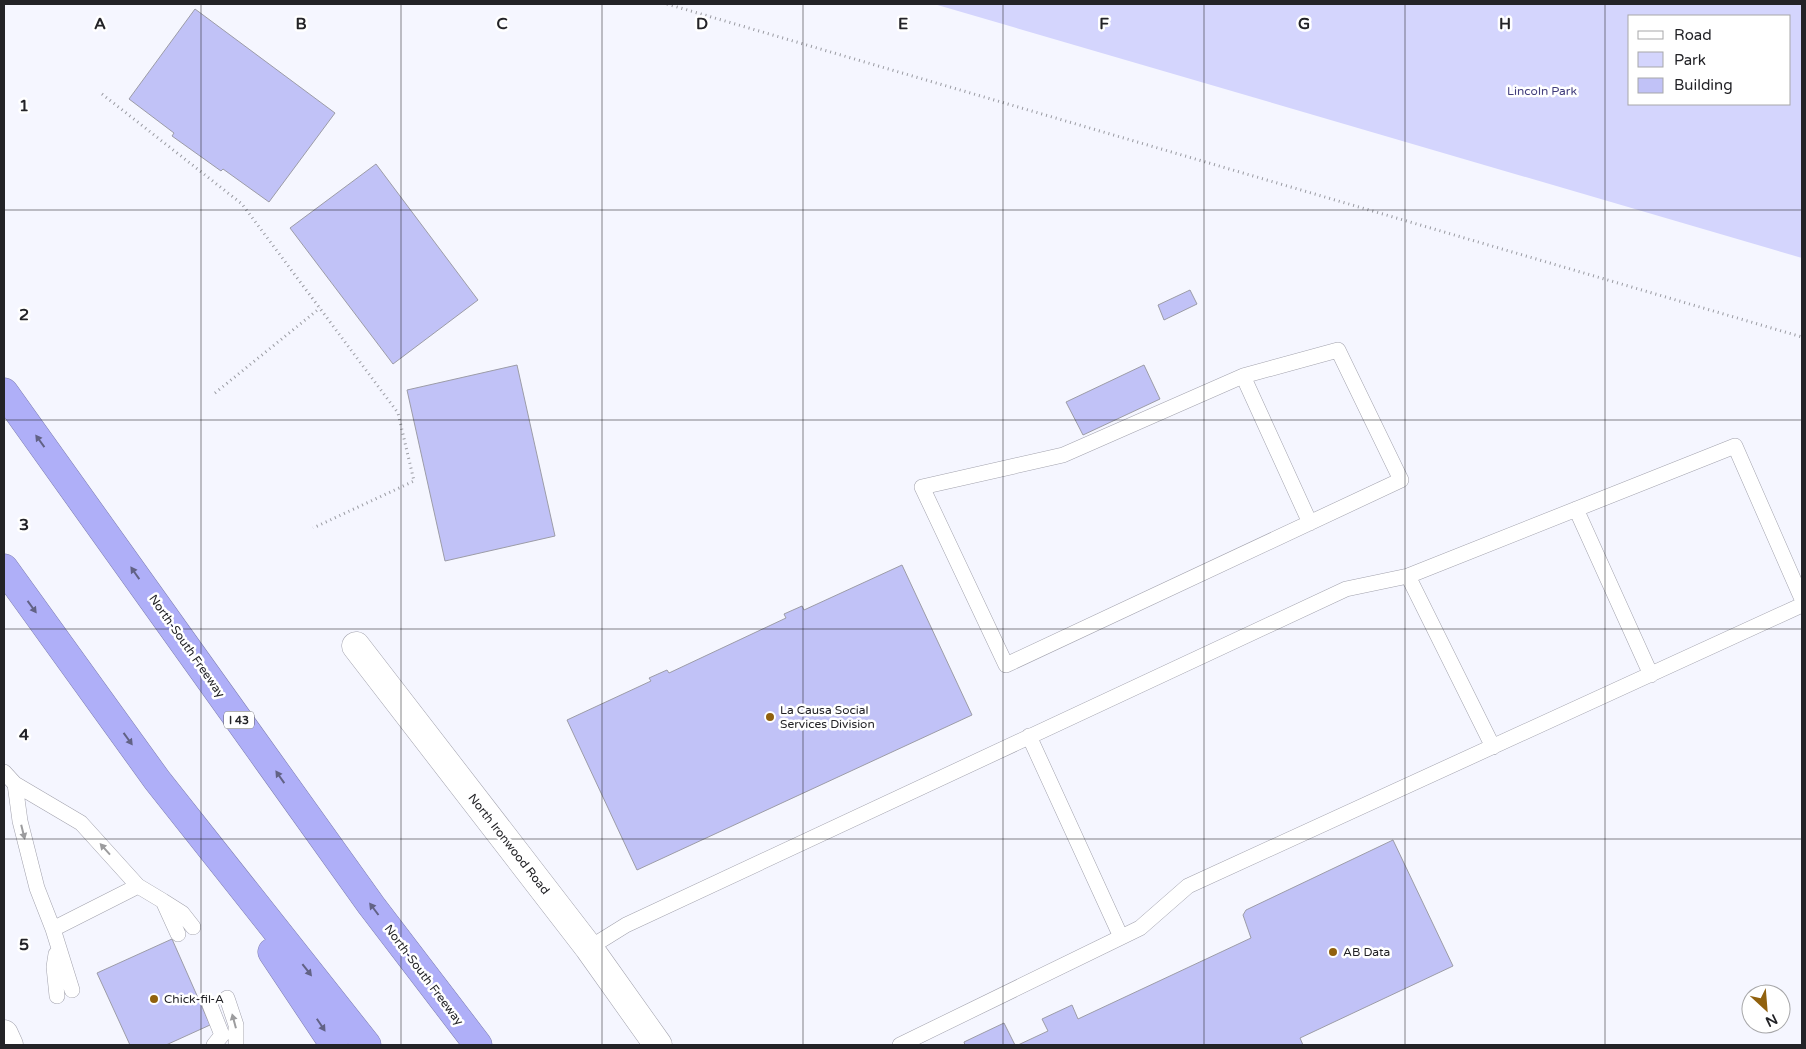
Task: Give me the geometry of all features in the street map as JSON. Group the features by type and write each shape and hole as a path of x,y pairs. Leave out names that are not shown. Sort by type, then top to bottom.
{"highway":[{"name":"North-South Freeway","path":"4,392 371,906 478,1045"},
{"path":"4,568 158,780 366,1045"},
{"path":"158,780 334,1045"}],"street":[{"name":"North Ironwood Road","path":"356,646 589,948 658,1045"},
{"path":"4,1034 9,1045"}],"lane":[{"path":"1338,350 1401,480 1006,665 922,487 1064,456 1243,376 1338,350"},
{"path":"1243,376 1310,522"},
{"path":"589,948 626,925 1346,589 1408,576 1735,446 1802,599"},
{"path":"1576,509 1650,675"},
{"path":"1408,576 1493,747"},
{"path":"900,1045 1140,928 1188,886 1802,605"},
{"path":"1030,736 1121,937"},
{"path":"4,772 15,784 81,823 138,886 182,914 193,927"},
{"path":"15,784 20,822 37,888 53,929 57,947 72,990"},
{"path":"53,929 138,886"},
{"path":"163,901 178,934"},
{"path":"57,947 54,967 57,996"},
{"path":"227,998 236,1025 236,1045"},
{"path":"210,1005 222,1035 214,1045"}],"path":[{"path":"667,4 1802,337"},
{"path":"102,94 242,204 398,413 414,482 313,528"},
{"path":"216,393 320,308"}],"green space":[{"name":"Lincoln Park","path":"934,4 1802,4 1802,258"}],"building":[{"path":"195,9 335,113 269,202 172,136 174,133 129,99"},
{"path":"376,164 478,300 393,364 290,228"},
{"path":"1190,290 1197,304 1164,320 1158,305"},
{"path":"517,365 555,536 445,561 407,390"},
{"path":"1144,365 1160,399 1083,435 1066,402"},
{"name":"La Causa Social Services Division","path":"902,565 972,715 637,870 567,720 651,681 649,678 667,670 669,673 786,618 784,614 802,606 804,610"},
{"name":"AB Data","path":"1393,840 1453,966 1300,1038 1303,1045 1018,1045 1048,1031 1042,1019 1072,1005 1078,1019 1251,938 1243,915 1246,910"},
{"name":"Chick-fil-A","path":"172,939 210,1025 166,1045 130,1045 97,973"},
{"path":"1004,1023 1015,1045 965,1045 964,1042"}],"place":[{"name":"La Causa Social Services Division","path":"770,717"},
{"name":"AB Data","path":"1333,952"},
{"name":"Chick-fil-A","path":"154,999"}]}
